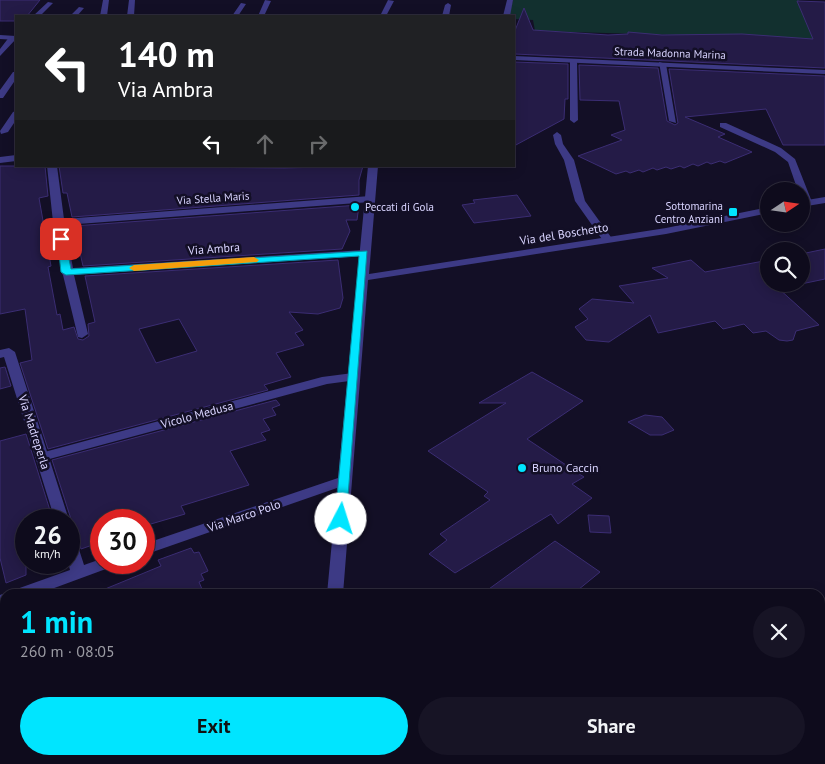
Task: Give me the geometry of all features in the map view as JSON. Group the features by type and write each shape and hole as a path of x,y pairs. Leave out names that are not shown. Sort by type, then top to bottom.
{"street":[{"path":"104,15 106,0"},
{"path":"131,15 132,0"},
{"path":"506,15 510,0"},
{"path":"261,15 268,1"},
{"path":"384,15 391,1"},
{"path":"37,15 50,3"},
{"path":"236,15 243,4"},
{"path":"445,15 448,5"},
{"path":"74,15 81,8"},
{"path":"0,37 15,37"},
{"path":"0,54 15,37"},
{"name":"Strada Madonna Marina","path":"515,58 825,72"},
{"path":"573,60 574,120"},
{"path":"662,64 673,121"},
{"path":"0,96 15,75"},
{"path":"4,132 15,116"},
{"path":"723,125 778,150 792,161 798,182"},
{"path":"557,135 559,144 569,160 580,201 608,240"},
{"path":"0,160 15,158"},
{"path":"52,167 66,272 82,334"},
{"path":"335,589 373,167"},
{"name":"Via Stella Maris","path":"58,222 370,199"},
{"path":"810,202 825,200"},
{"name":"Via del Boschetto","path":"362,278 666,231 760,212"},
{"name":"Via Ambra","path":"66,272 364,253"},
{"name":"Via Madreperla","path":"0,354 9,352 59,509"},
{"name":"Vicolo Medusa","path":"42,457 326,380 353,377"},
{"name":"Via Marco Polo","path":"155,546 344,482"},
{"path":"34,589 76,574"}],"green space":[{"path":"513,0 799,0 815,39 535,31 533,20 515,19 515,15 508,15"}],"building":[{"path":"0,0 40,0 28,15 15,15 15,21 0,21"},
{"path":"797,1 825,2 825,68 515,54 515,30 524,8 533,30 608,35 628,34 628,32 662,35 742,34 813,39"},
{"path":"515,62 568,64 568,99 565,99 564,119 515,145"},
{"path":"579,65 658,68 667,121 675,125 678,123 669,69 825,76 825,145 783,145 766,109 685,117 725,134 718,137 752,152 725,163 720,161 711,164 707,162 698,166 693,164 684,168 680,166 671,169 666,167 657,170 653,168 643,172 639,170 616,174 578,156 622,140 611,135 625,130 619,101 580,100"},
{"path":"0,166 45,167 48,196 39,198 51,266 48,267 57,315 60,314 63,330 74,327 78,339 83,340 89,336 88,324 95,322 85,276 338,260 343,298 340,308 318,314 289,312 303,330 295,333 304,345 276,353 291,377 264,385 268,390 48,449 20,363 32,360 25,309 0,314","holes":["179,319 197,351 156,363 139,329"]},
{"path":"59,167 363,167 359,180 359,195 72,217 67,193 63,193"},
{"path":"517,195 531,216 474,223 462,205 475,203 473,200"},
{"path":"359,205 357,220 346,220 350,231 342,249 83,266 74,226"},
{"path":"825,249 825,279 810,282 810,252"},
{"path":"691,260 705,272 760,262 760,292 782,292 819,325 796,331 793,340 787,341 779,340 766,331 753,333 744,324 723,329 715,321 658,333 650,315 609,342 586,340 575,327 588,319 579,309 592,299 634,303 619,286 668,278 652,268"},
{"path":"5,367 11,386 0,389 0,368"},
{"path":"532,372 583,401 527,439 584,477 572,484 592,498 558,524 551,514 455,573 429,554 447,540 440,534 490,500 484,496 488,492 428,451 506,403 479,403"},
{"path":"276,400 280,405 272,408 276,415 263,419 270,430 261,433 266,440 230,451 249,485 181,506 185,514 155,523 155,509 90,509 90,546 81,549 80,509 68,509 52,460"},
{"path":"645,415 662,417 674,430 662,435 650,435 628,422"},
{"path":"26,434 50,509 15,509 15,574 26,575 6,583 0,558 0,441"},
{"path":"588,515 609,516 611,533 590,532"},
{"path":"555,541 600,572 579,589 489,589"},
{"path":"191,548 194,553 199,552 208,571 201,574 204,580 199,582 202,589 105,589 142,574 155,574 155,568 161,566 158,560"}],"slow traffic":[{"path":"134,268 254,260"}],"place":[{"name":"Peccati di Gola","path":"355,207"},
{"name":"Sottomarina Centro Anziani","path":"733,212"},
{"name":"Bruno Caccin","path":"522,468"}],"route":[{"path":"61,239 66,272 364,253 341,519"}]}
